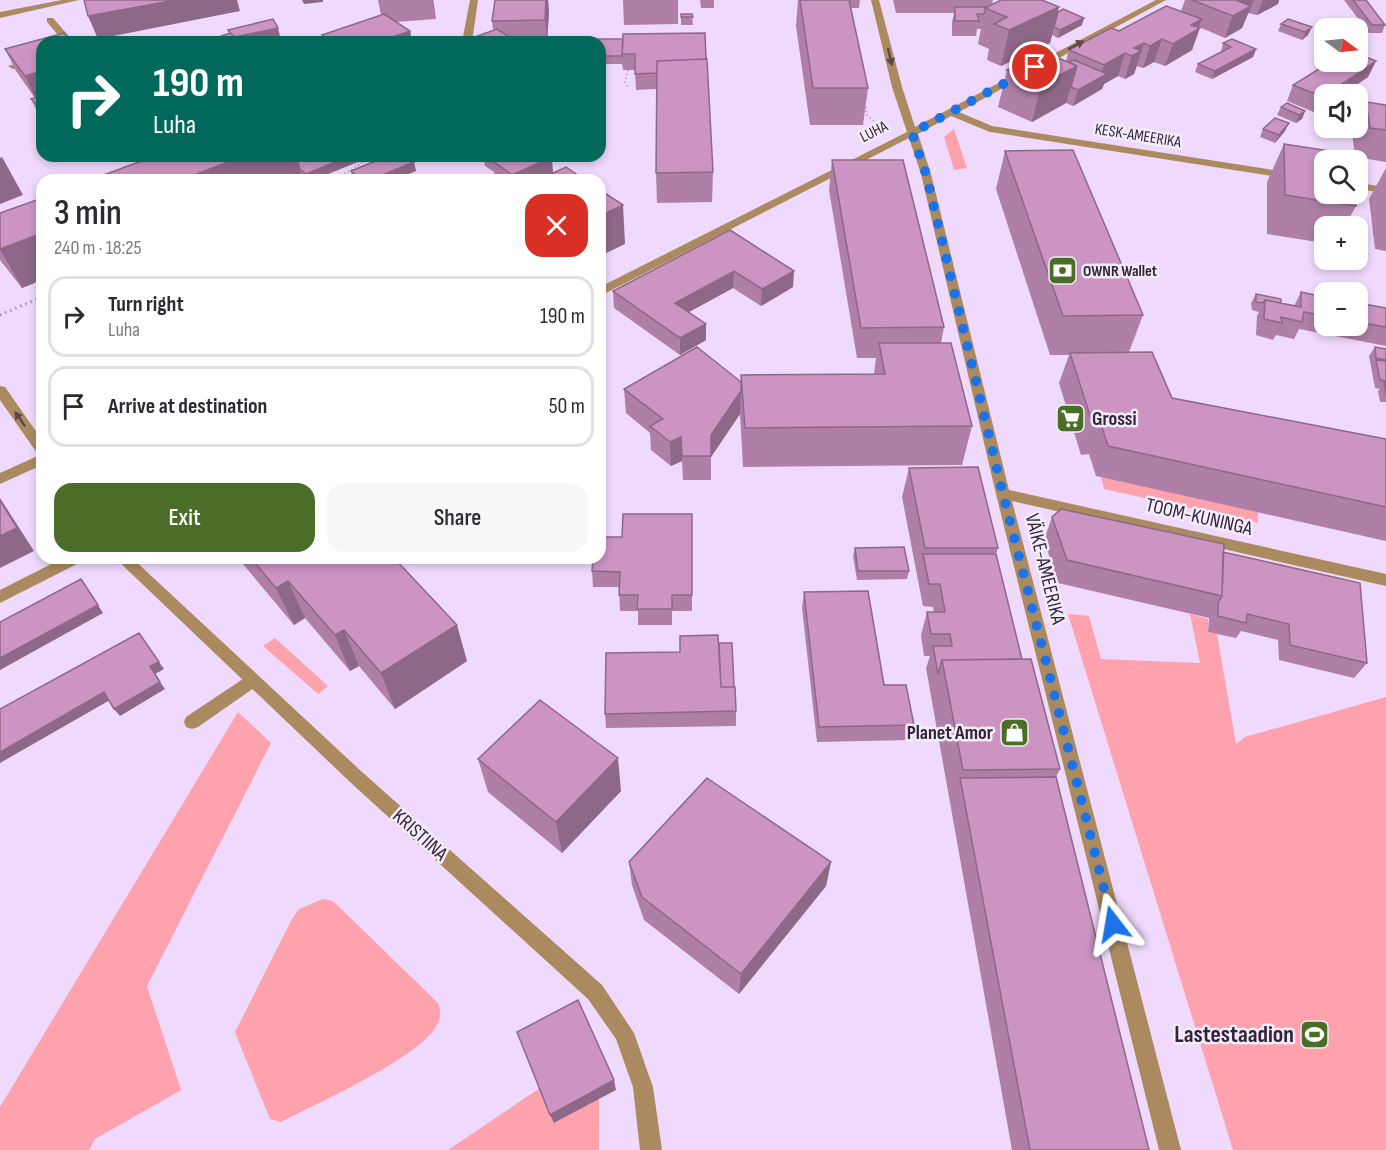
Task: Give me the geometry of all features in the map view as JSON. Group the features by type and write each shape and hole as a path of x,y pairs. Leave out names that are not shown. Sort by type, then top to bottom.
{"street":[{"path":"0,15 75,0"},
{"path":"468,36 474,0"},
{"name":"VÄIKE-AMEERIKA","path":"875,0 897,87 926,174 1003,494 1170,1150"},
{"name":"LUHA","path":"606,289 912,133 1162,0"},
{"path":"50,20 64,36"},
{"path":"13,66 36,60"},
{"name":"KESK-AMEERIKA","path":"950,111 965,120 990,129 1314,179"},
{"path":"1368,187 1386,190"},
{"path":"0,390 36,443"},
{"path":"0,479 36,456"},
{"name":"TOOM-KUNINGA","path":"1003,494 1386,580"},
{"path":"0,597 64,564"},
{"name":"KRISTIINA","path":"128,564 356,777 595,992 624,1033 643,1087 651,1150"},
{"path":"192,722 252,680"}],"path":[{"path":"628,70 625,82 628,87"},
{"path":"864,99 867,115"},
{"path":"343,174 363,162"},
{"path":"0,315 36,300"}],"shaded area":[{"path":"954,129 967,168 954,170 944,137"},
{"path":"1101,477 1258,512 1258,523 1104,489"},
{"path":"1068,614 1089,616 1101,659 1200,663 1190,614 1208,619 1208,632 1217,634 1236,744 1245,737 1386,697 1386,1150 1233,1150"},
{"path":"275,638 328,686 318,694 263,646"},
{"path":"238,712 271,743 147,986 181,1090 95,1139 89,1150 0,1150 0,1107"},
{"path":"323,899 333,901 438,1003 440,1017 427,1038 390,1065 281,1122 270,1119 235,1032 292,919 299,909"},
{"path":"540,1088 554,1123 599,1099 599,1150 448,1150"}],"building":[{"path":"84,0 176,0 88,16"},
{"path":"495,0 546,0 545,20 492,21"},
{"path":"800,0 849,0 868,88 813,88"},
{"path":"1001,0 1042,0 1059,7 1009,30 994,24 1007,17 985,8"},
{"path":"1192,0 1240,0 1238,1 1251,6 1233,16"},
{"path":"1353,0 1366,0 1385,25 1372,25"},
{"path":"1166,6 1202,19 1191,25 1200,28 1173,44 1162,39 1150,46 1144,43 1134,48 1141,51 1132,56 1125,53 1104,65 1069,50 1111,28 1119,31"},
{"path":"955,7 988,7 985,8 984,14 977,14 979,21 955,21"},
{"path":"1063,9 1084,18 1060,30 1054,27 1058,12"},
{"path":"384,14 410,31 395,36 322,35"},
{"path":"681,14 692,14 693,17 681,17"},
{"path":"273,19 278,28 240,36 234,36 228,30"},
{"path":"1288,19 1312,27 1305,32 1281,24"},
{"path":"497,29 508,36 478,36"},
{"path":"705,33 706,59 657,61 657,73 635,74 635,54 622,54 623,34"},
{"path":"606,39 623,39 622,56 606,56"},
{"path":"1232,39 1256,49 1215,71 1198,64 1231,47 1223,43"},
{"path":"36,41 36,73 25,76 5,49"},
{"path":"1042,51 1077,66 1041,85 1007,70"},
{"path":"1368,58 1376,61 1368,66"},
{"path":"707,59 713,172 656,173 657,61"},
{"path":"1074,60 1107,74 1078,90 1071,87 1077,66 1069,62"},
{"path":"1314,72 1360,72 1342,84 1314,84 1314,93 1293,85"},
{"path":"1368,102 1386,105 1386,130 1370,128"},
{"path":"1287,103 1305,111 1299,115 1281,107"},
{"path":"1275,118 1289,123 1279,135 1263,129"},
{"path":"1284,144 1323,150 1314,150 1314,199 1285,195"},
{"path":"1073,150 1143,315 1063,316 1005,151"},
{"path":"832,160 903,160 944,327 861,328"},
{"path":"139,162 228,162 197,174 106,174"},
{"path":"298,162 335,162 306,174 300,169"},
{"path":"373,162 414,162 385,174 355,174 351,171"},
{"path":"494,162 541,162 514,174 511,174"},
{"path":"566,167 576,174 551,174"},
{"path":"606,194 623,205 606,213"},
{"path":"36,200 36,235 0,249 0,213"},
{"path":"730,230 794,271 762,289 734,271 675,303 706,324 680,338 613,291"},
{"path":"1301,292 1314,295 1314,314 1304,312 1302,322 1281,317 1282,323 1264,319 1265,300 1301,307"},
{"path":"1256,294 1281,299 1281,303 1265,300 1263,303 1256,302"},
{"path":"1368,305 1386,308 1386,327 1368,324"},
{"path":"879,343 951,343 972,426 745,428 741,375 885,374"},
{"path":"697,347 741,382 741,391 711,435 711,456 682,456 681,437 670,442 650,426 663,419 624,389"},
{"path":"1375,347 1386,349 1386,360 1376,358"},
{"path":"1152,352 1172,398 1386,439 1386,507 1108,446 1101,424 1093,425 1070,353"},
{"path":"1376,360 1386,361 1386,381 1380,380"},
{"path":"978,467 998,548 925,548 909,468"},
{"path":"0,500 17,528 0,536"},
{"path":"1061,509 1224,544 1222,596 1067,560 1052,517"},
{"path":"623,514 692,514 692,595 672,595 672,609 637,609 638,595 619,595 620,572 592,571 593,564 606,564 606,537 622,537"},
{"path":"904,547 909,571 858,571 855,548"},
{"path":"1223,552 1360,583 1367,663 1290,645 1289,624 1247,614 1246,623 1218,616 1218,603 1222,596"},
{"path":"923,554 996,554 1022,659 942,660 938,674 933,646 952,646 950,634 931,634 927,612 945,612 940,584 929,584"},
{"path":"256,564 400,564 457,625 381,673 344,630 335,635 288,581 276,588"},
{"path":"81,579 98,605 0,658 0,622"},
{"path":"868,591 884,685 906,685 914,725 819,727 804,592"},
{"path":"139,633 159,662 150,666 160,682 114,709 104,692 0,752 0,709"},
{"path":"718,635 721,687 735,687 736,711 605,714 606,653 680,652 680,636"},
{"path":"719,643 732,643 734,687 721,687"},
{"path":"1031,659 1060,769 963,770 942,660"},
{"path":"540,700 618,758 556,822 478,759"},
{"path":"1056,777 1149,1150 1030,1150 960,778"},
{"path":"707,778 831,862 741,974 642,897 629,862"},
{"path":"578,1000 614,1080 550,1115 517,1032"}],"place":[{"name":"OWNR Wallet","path":"1062,271"},
{"name":"Grossi","path":"1071,419"},
{"name":"Planet Amor","path":"1014,733"},
{"name":"Lastestaadion","path":"1315,1034"}],"route":[{"path":"1035,67 912,133 926,174 1003,494 1113,924"}]}
